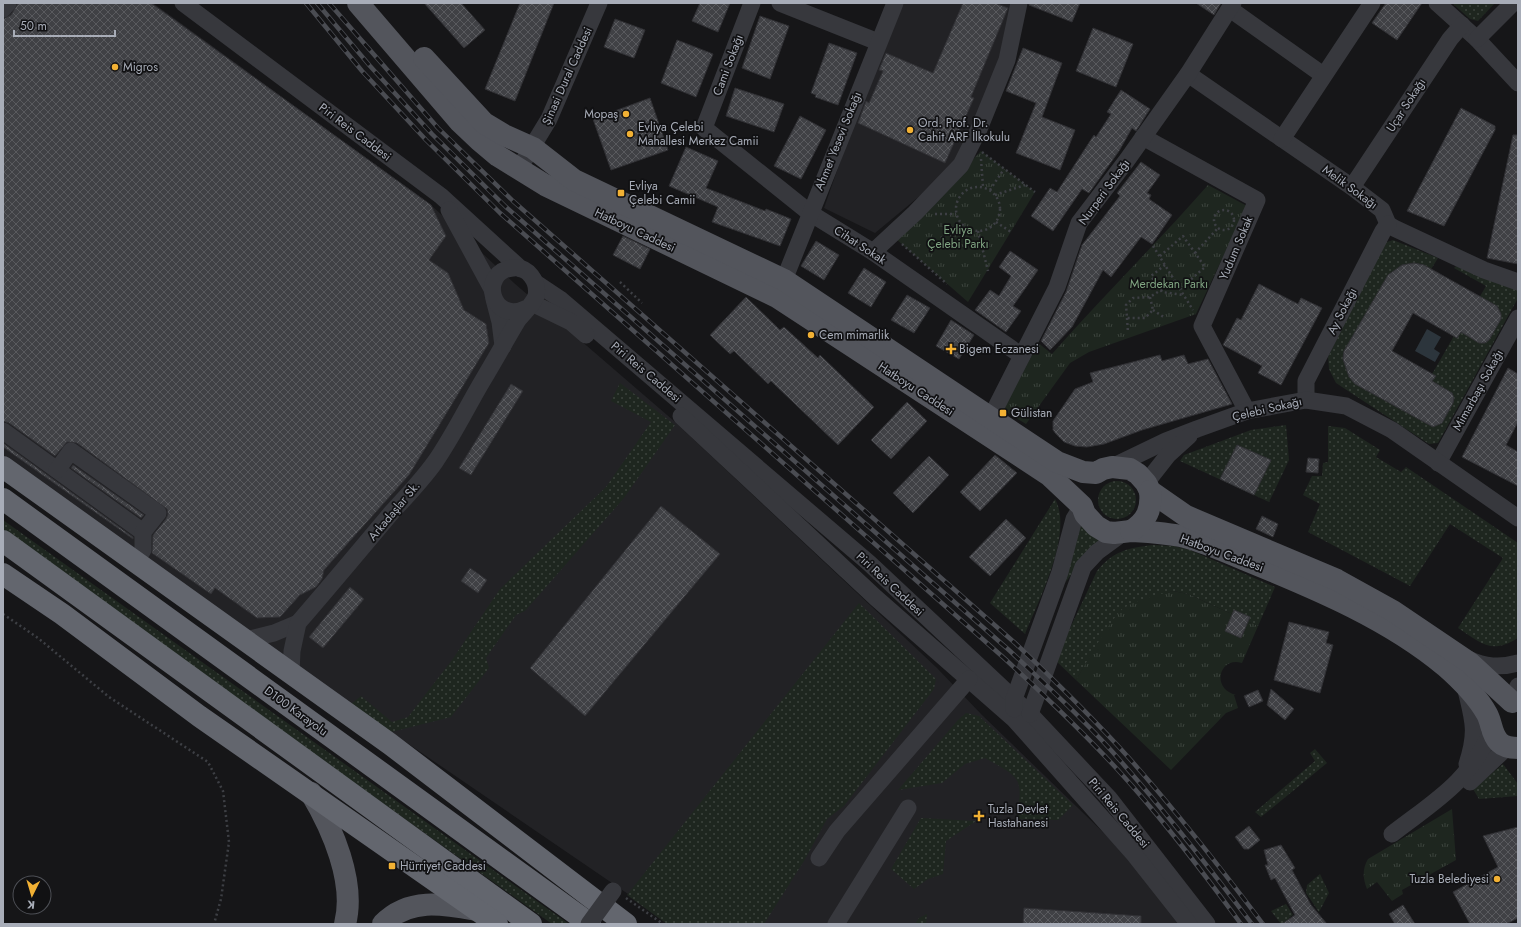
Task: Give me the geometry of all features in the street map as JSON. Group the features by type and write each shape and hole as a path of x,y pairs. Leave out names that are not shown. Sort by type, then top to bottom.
{"highway":[{"path":"3,467 397,749 626,924"},
{"name":"D100 Karayolu","path":"3,499 590,924"},
{"path":"3,541 531,924"},
{"path":"3,567 62,614 198,716 311,793 496,924"},
{"path":"3,574 62,614"}],"main road":[{"name":"Hatboyu Caddesi","path":"358,3 460,122 478,140 518,170 594,211 777,297 1049,475 1082,506 1085,514 1096,526 1106,532 1127,532 1186,537 1282,575 1338,601 1415,643 1445,666 1464,684 1506,743"},
{"name":"Hatboyu Caddesi","path":"375,3 484,123 504,135 533,148 574,180 784,280 1057,462 1083,472 1130,469 1138,474 1148,487 1186,516 1336,580 1393,611 1456,653 1516,696 1495,712 1506,743"},
{"path":"1082,506 1082,496 1085,487 1104,470"},
{"path":"1127,532 1138,526 1148,514 1151,501 1148,487"},
{"path":"311,793 335,838 342,865 347,898 345,924"},
{"path":"383,924 395,914 419,905 444,903 477,910"}],"street":[{"path":"3,9 8,3"},
{"name":"Piri Reis Caddesi","path":"183,3 441,196 521,269"},
{"name":"Şinasi Dural Caddesi","path":"518,170 533,148 549,119 598,3"},
{"name":"Cami Sokağı","path":"704,128 752,3"},
{"path":"780,3 878,42"},
{"name":"Ahmet Yesevi Sokağı","path":"784,280 894,3"},
{"path":"873,252 915,214 961,166 979,129 1007,60 1019,3"},
{"path":"1282,139 1372,3"},
{"path":"1437,3 1477,39 1518,83"},
{"path":"1477,39 1513,3"},
{"path":"1232,6 1324,75"},
{"name":"Nurperi Sokağı","path":"991,417 1057,287 1079,224 1188,74 1232,6"},
{"name":"Uçar Sokağı","path":"1352,187 1450,39 1462,25"},
{"name":"Melik Sokağı","path":"1188,74 1352,187 1382,210 1388,224"},
{"name":"Cihat Sokak","path":"704,128 810,213 873,252 1022,356"},
{"name":"Yudum Sokak","path":"1143,137 1257,200 1202,326"},
{"path":"441,196 493,294 497,304 508,311 521,311 530,306 535,297 536,283 527,272 514,268 500,273 495,278 493,294 500,322 503,346"},
{"path":"1388,224 1484,270 1518,282"},
{"name":"Ay Sokağı","path":"1306,400 1306,380 1388,224"},
{"name":"Piri Reis Caddesi","path":"536,283 560,299 863,558 1014,699 1022,716 1133,853 1188,924"},
{"name":"Piri Reis Caddesi","path":"530,306 571,322 667,404 876,598 969,679 1022,716 1109,798 1207,924"},
{"name":"Arkadaşlar Sk.","path":"291,673 292,651 298,623 436,461 503,346 530,306"},
{"name":"Mimarbaşı Sokağı","path":"1438,463 1518,318"},
{"path":"1202,326 1247,411"},
{"name":"Çelebi Sokağı","path":"1104,470 1166,441 1247,411 1306,400 1346,406 1392,430 1518,518"},
{"path":"1148,487 1168,455 1197,429"},
{"path":"3,431 143,532"},
{"path":"57,470 71,451 158,513 143,532 143,550 136,561"},
{"path":"1014,699 1060,572 1074,519 1082,506"},
{"path":"1022,716 1083,567 1097,552 1127,532"},
{"path":"246,640 274,633 298,623"},
{"path":"1456,653 1476,663 1490,667 1503,667 1518,663"},
{"path":"819,858 837,832 969,679"},
{"path":"1462,777 1473,745 1474,730 1464,684"},
{"path":"1506,743 1503,751 1459,793 1392,834 1454,787 1482,752 1506,743"},
{"path":"836,924 908,808"},
{"path":"590,924 613,891"}],"path":[{"path":"976,156 981,151"},
{"path":"981,151 1035,192"},
{"path":"981,151 983,187"},
{"path":"990,190 1004,169"},
{"path":"995,195 1025,185"},
{"path":"983,187 990,190 995,195 1000,208 996,222 985,230 971,230 960,222 956,214 958,199 968,189 983,187"},
{"path":"1222,210 1231,213 1234,219 1233,225 1228,230 1218,228 1214,223 1216,214 1222,210"},
{"path":"941,238 960,222"},
{"path":"996,222 1011,232"},
{"path":"1194,253 1218,228"},
{"path":"978,231 988,271"},
{"path":"1160,256 1183,236 1205,267 1180,289"},
{"path":"896,239 952,288"},
{"path":"1153,246 1176,281 1202,326"},
{"path":"1165,265 1151,276 1162,292 1184,295"},
{"path":"1128,334 1126,305 1133,298 1150,297 1176,281"},
{"path":"620,282 642,303"},
{"path":"1150,297 1153,310 1165,318"},
{"path":"1127,318 1145,318 1153,310"},
{"path":"3,614 38,638 109,697 208,762 223,791 229,842 221,899 214,924"},
{"path":"639,907 663,924"}],"shaded area":[{"path":"3,3 153,3 431,205 514,283 674,421 937,668 982,715 1141,869 1183,924 672,924 391,732 3,459"},
{"name":"Ord. Prof. Dr. Cahit ARF İlkokulu","path":"899,3 1013,3 1004,50 989,91 951,170 875,233 824,208 882,42"},
{"path":"1427,329 1441,337 1434,349 1440,353 1435,362 1415,351"}],"green space":[{"path":"1452,3 1495,3 1478,21 1470,19"},
{"name":"Evliya Çelebi Parkı","path":"981,151 1035,192 968,302 896,239"},
{"name":"Merdekan Parkı","path":"1208,185 1247,206 1196,314 1089,352 1070,363 1026,424 1003,410 1037,342 1052,354"},
{"path":"1393,240 1438,258 1430,271 1479,298 1486,286 1454,268 1456,266 1518,290 1518,298 1438,443 1429,444 1336,383 1329,369 1328,357 1384,243","holes":["1408,299 1459,327 1427,383 1377,355"]},
{"path":"620,383 675,425 624,498 525,611 516,615 486,658 489,668 451,717 391,732 351,704 361,696 392,722 408,717 452,660 500,589 606,487 651,422 611,401"},
{"path":"1286,425 1289,460 1269,502 1180,461 1184,455 1251,430"},
{"path":"1328,426 1345,428 1380,450 1376,457 1401,472 1406,467 1518,543 1518,638 1500,646 1486,645 1458,628 1503,558 1450,524 1410,586 1308,532 1320,504 1303,495 1312,476 1322,476 1323,463 1328,462"},
{"path":"1113,481 1121,481 1128,484 1133,489 1136,500 1133,511 1128,516 1121,519 1113,519 1106,516 1101,511 1098,504 1098,496 1101,489 1106,484"},
{"path":"1055,499 1060,513 1060,530 1057,548 1045,586 1025,634 990,603"},
{"path":"3,520 569,924 552,924 3,532"},
{"path":"1081,523 1103,541 1076,568 1065,583"},
{"path":"1153,545 1174,546 1190,550 1275,587 1258,626 1188,594 1173,591 1123,609 1108,628 1076,680 1055,660 1097,571 1103,564 1115,555 1129,549"},
{"path":"1173,591 1188,594 1258,626 1242,663 1234,662 1228,664 1221,674 1223,686 1228,691 1236,695 1234,695 1238,708 1226,713 1171,770 1076,680 1098,642 1118,613 1129,605 1141,600"},
{"path":"859,603 936,679 934,689 844,806 827,819 804,861 764,924 667,924 627,895"},
{"path":"966,713 979,716 1073,805 1058,820 1016,819 1020,795 1017,781 1013,775 985,758 965,764 942,783 898,790 958,720"},
{"path":"1315,749 1327,763 1261,817 1255,812 1315,761 1310,753"},
{"path":"1503,764 1518,784 1518,796 1479,799 1473,789"},
{"path":"1452,809 1456,860 1402,890 1403,894 1392,901 1377,882 1367,889 1364,874 1368,859"},
{"path":"921,818 976,821 946,841 943,874 928,879 914,889 891,869"},
{"path":"1320,874 1329,893 1319,912 1306,893 1307,885"},
{"path":"1286,904 1293,915 1289,918 1294,924 1281,924 1271,911"},
{"path":"927,914 926,924 915,924 919,918"}],"building":[{"path":"18,3 151,3 431,205 446,236 429,260 448,273 464,310 486,324 489,343 409,475 324,570 322,579 316,587 300,595 280,617 257,618 215,588 211,594 152,553 153,535 166,519 168,514 167,509 77,443 67,442 55,456 9,423 3,421 3,19 11,15"},
{"path":"424,3 461,3 485,30 464,48"},
{"path":"520,3 554,3 515,101 485,89"},
{"path":"700,3 730,3 718,32 692,21"},
{"path":"963,3 995,3 1008,8 971,97 974,98 945,163 858,123 866,101 869,103 883,71 879,70 886,53 933,73"},
{"path":"1029,3 1080,3 1072,22 1029,5"},
{"path":"1196,3 1221,3 1214,15"},
{"path":"1386,3 1422,3 1397,40 1372,23"},
{"path":"760,16 789,26 770,79 742,68"},
{"path":"615,19 645,30 634,58 604,47"},
{"path":"1093,28 1133,44 1116,87 1076,71"},
{"path":"677,40 713,54 696,97 661,83"},
{"path":"829,43 857,53 838,105 815,97 816,95 811,93"},
{"path":"1023,48 1062,63 1042,117 1075,130 1060,170 1016,153 1036,103 1006,91"},
{"path":"735,88 784,104 774,132 726,116"},
{"path":"1121,90 1150,109 1136,131 1132,128 1119,151 1089,193 1082,189 1053,231 1031,216 1050,188 1057,192 1094,135 1096,137 1111,114 1107,112"},
{"name":"Evliya Çelebi Mahallesi Merkez Camii","path":"650,98 668,150 611,170 593,119"},
{"path":"1461,108 1495,126 1495,130 1444,226 1407,211"},
{"path":"800,116 826,130 801,179 774,166"},
{"path":"1513,135 1518,135 1518,264 1487,258"},
{"path":"686,147 718,161 706,188 765,211 766,209 791,219 780,246 712,222 718,207 669,186"},
{"path":"1141,162 1160,175 1147,193 1151,195 1149,199 1172,215 1152,244 1141,237 1111,277 1103,270 1072,327 1050,350 1041,341 1066,292 1082,245 1120,196 1117,193"},
{"path":"623,236 650,249 640,269 613,255"},
{"path":"816,241 839,255 824,280 801,266"},
{"path":"1010,251 1038,270 1013,306 1021,311 1006,332 975,310 990,290 999,296 1011,276 999,267"},
{"path":"1414,263 1424,265 1497,306 1501,314 1501,319 1489,340 1485,343 1479,343 1461,332 1457,338 1413,313 1392,351 1436,376 1432,381 1452,393 1454,398 1453,403 1442,423 1433,427 1355,384 1349,377 1343,359 1344,351 1388,275 1402,265"},
{"path":"864,268 886,282 871,307 848,293"},
{"path":"1259,284 1298,304 1301,298 1322,308 1281,385 1258,373 1262,366 1223,345 1237,318 1241,320"},
{"path":"907,295 930,308 914,333 891,320"},
{"path":"746,297 780,330 784,327 818,358 820,355 874,407 838,445 771,381 768,384 734,351 730,354 710,335"},
{"path":"951,320 974,335 959,359 936,346"},
{"path":"1160,355 1162,361 1184,355 1188,364 1208,359 1232,404 1142,430 1104,444 1087,447 1075,446 1064,442 1053,430 1053,421 1075,389 1093,382 1090,373"},
{"path":"1508,368 1518,374 1518,422 1506,445 1518,452 1518,486 1462,457"},
{"path":"511,384 523,391 471,475 459,468"},
{"path":"907,402 927,421 891,459 871,440"},
{"path":"3,443 133,537 133,539 3,447"},
{"path":"1237,445 1271,460 1254,495 1220,479"},
{"path":"995,455 1017,473 980,511 960,492"},
{"path":"929,456 949,475 913,513 893,493"},
{"path":"1308,458 1319,459 1318,473 1306,472"},
{"path":"73,465 144,515 141,518 71,468"},
{"path":"661,506 720,554 585,716 530,668"},
{"path":"1262,516 1278,524 1273,537 1256,529"},
{"path":"1006,519 1026,538 990,576 969,557"},
{"path":"470,568 487,580 478,593 461,581"},
{"path":"350,587 364,599 323,648 309,637"},
{"path":"1234,610 1250,617 1241,638 1225,631"},
{"path":"1289,622 1329,632 1326,643 1333,645 1320,693 1274,680"},
{"path":"1271,689 1294,709 1285,720 1267,705"},
{"path":"1258,690 1263,701 1249,707 1244,696"},
{"path":"1249,826 1260,840 1249,849 1244,849 1235,837"},
{"name":"Tuzla Belediyesi","path":"1518,827 1518,918 1506,924 1470,924 1453,892 1498,867 1483,836"},
{"path":"1281,845 1295,868 1292,870 1311,905 1327,924 1282,924 1295,915 1275,878 1271,880 1265,865 1268,865 1264,850"},
{"path":"1403,905 1415,924 1395,924 1389,914"},
{"path":"1024,908 1141,916 1141,924 1023,924"}],"railway":[{"path":"306,3 362,71 426,140 500,213 1004,658 1048,699 1117,769 1150,806 1241,924"},
{"path":"317,3 370,66 432,134 506,207 1010,651 1068,706 1111,750 1157,804 1252,924"},
{"path":"329,3 438,128 513,201 1015,643 1059,685 1129,758 1164,798 1231,881 1263,924"}],"place":[{"name":"Migros","path":"115,67"},
{"name":"Mopaş","path":"626,114"},
{"name":"Ord. Prof. Dr. Cahit ARF İlkokulu","path":"910,130"},
{"name":"Evliya Çelebi Mahallesi Merkez Camii","path":"630,134"},
{"name":"Evliya Çelebi Camii","path":"621,193"},
{"name":"Cem mimarlik","path":"811,335"},
{"name":"Bigem Eczanesi","path":"951,349"},
{"name":"Gülistan","path":"1003,413"},
{"name":"Tuzla Devlet Hastahanesi","path":"979,816"},
{"name":"Hürriyet Caddesi","path":"392,866"},
{"name":"Tuzla Belediyesi","path":"1497,879"}]}
